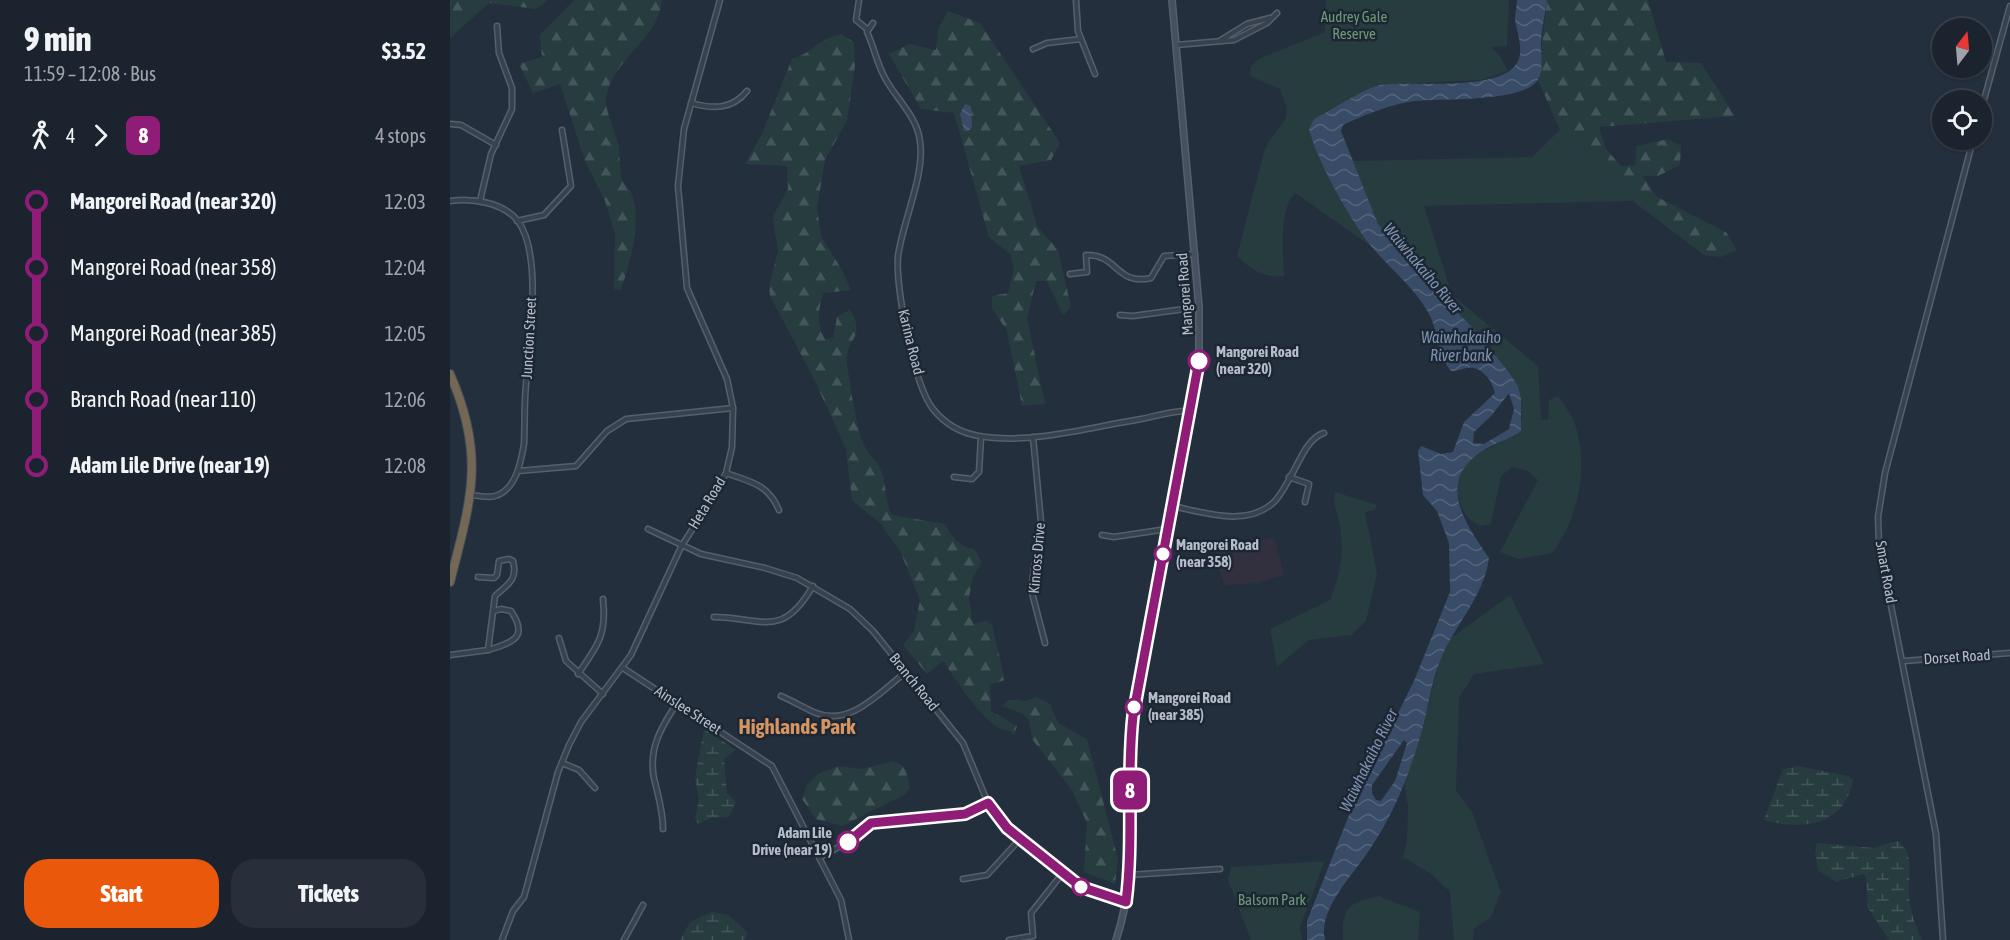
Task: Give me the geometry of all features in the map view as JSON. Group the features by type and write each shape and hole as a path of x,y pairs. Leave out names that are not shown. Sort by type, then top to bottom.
{"highway":[{"path":"450,374 466,414 472,451 471,495 450,582"}],"street":[{"name":"Heta Road","path":"502,940 513,911 524,897 562,763 581,722 623,668 681,547 726,473 732,447 733,408 727,379 687,288 678,174 681,147 691,103 720,0"},
{"name":"Karina Road","path":"859,0 856,20 867,29 881,71 914,123 920,140 919,166 900,243 897,278 900,301 923,390 933,409 949,424 981,436 1033,436 1190,411"},
{"path":"1076,0 1081,39 1095,74"},
{"name":"Mangorei Road","path":"1116,940 1130,875 1130,759 1133,716 1199,361 1199,307 1172,0"},
{"path":"1987,90 2010,6"},
{"path":"1221,41 1247,24 1270,18 1277,13"},
{"path":"1176,45 1234,40 1267,23 1270,18"},
{"path":"867,29 873,23"},
{"path":"480,201 496,145 510,119 513,99 512,88 499,52 496,26"},
{"path":"1033,49 1047,43 1081,39"},
{"path":"691,103 719,108 736,102 747,91"},
{"path":"451,124 461,125 496,145"},
{"path":"450,201 480,201 505,210 517,221 544,215 571,186 561,130"},
{"name":"Smart Road","path":"1943,940 1936,834 1904,662 1879,545 1878,517 1885,473 1970,150"},
{"name":"Junction Street","path":"471,495 495,497 507,489 518,471 524,444 532,318 529,252 517,221"},
{"path":"1070,274 1087,272 1086,255 1098,254 1106,258 1128,279 1140,280 1151,278 1164,256 1195,254"},
{"path":"1120,315 1133,316 1199,307"},
{"path":"518,471 576,466 607,431 626,419 733,408"},
{"path":"1172,506 1222,516 1239,516 1269,506 1278,498 1304,451 1318,435 1324,433"},
{"path":"954,477 972,479 979,472 981,436"},
{"name":"Kinross Drive","path":"1033,436 1041,522 1031,589 1045,643"},
{"path":"726,473 762,486 773,495 779,510"},
{"path":"1289,477 1309,484 1305,502"},
{"name":"Branch Road","path":"648,529 681,547 724,561 765,568 813,586 850,609 873,631 967,749 988,803 998,819 1062,874 1081,887 1126,902"},
{"path":"1102,535 1114,537 1167,529"},
{"path":"478,578 494,578 497,575 499,561 513,561 514,579 495,596 488,650"},
{"path":"714,616 777,622 791,616 801,606 813,586"},
{"path":"578,674 600,643 604,631 603,599"},
{"path":"450,655 488,650 512,643 516,638 518,623 511,610 494,611"},
{"path":"559,638 566,661 603,694"},
{"name":"Dorset Road","path":"1904,662 2010,653"},
{"name":"Ainslee Street","path":"623,668 772,766 841,900 849,940"},
{"path":"781,696 816,713 843,715 868,702 906,672"},
{"path":"663,829 663,813 654,778 652,754 660,730 677,703"},
{"path":"562,763 579,770 595,788"},
{"path":"820,857 852,840 871,823 965,814 988,803"},
{"path":"963,879 987,875 1020,839"},
{"path":"1130,875 1220,869"},
{"path":"1009,940 1033,936 1031,913 1062,874"},
{"path":"624,940 643,905"}],"shaded area":[{"path":"1274,537 1284,575 1256,583 1224,585 1215,553"}],"green space":[{"path":"450,0 548,0 536,9 489,3 450,38"},
{"path":"574,0 662,0 659,14 652,27 616,72 606,99 618,143 621,175 632,195 636,218 634,242 621,290 614,289 615,234 605,201 585,161 560,84 533,93 519,64 542,57 540,35"},
{"name":"Audrey Gale Reserve","path":"1326,0 1509,0 1507,46 1491,47 1499,54 1508,71 1481,80 1378,85 1315,119 1311,137 1347,211 1371,246 1295,193 1286,209 1284,220 1284,276 1270,276 1253,269 1237,256 1265,148 1286,118 1287,108 1280,89 1250,76 1251,66 1261,58 1325,32"},
{"path":"1547,0 1648,0 1666,62 1701,63 1735,116 1599,127 1606,149 1621,166 1635,165 1637,146 1668,139 1681,146 1680,165 1658,176 1643,176 1657,197 1726,232 1737,250 1721,257 1704,255 1633,201 1560,130 1538,80"},
{"path":"948,11 980,23 1060,143 1051,160 1019,166 1037,226 1058,250 1071,307 1063,315 1047,281 1036,281 1027,318 1045,404 1022,406 1007,331 992,308 992,296 1008,293 1014,268 1010,254 989,237 954,113 921,109 889,54 909,44 936,50 938,30"},
{"path":"841,34 854,42 855,66 847,120 825,160 817,208 821,236 842,270 851,290 823,293 819,311 820,328 825,339 833,338 837,317 850,310 855,320 856,333 848,350 847,365 855,415 863,443 881,470 892,515 945,524 956,541 974,549 982,562 973,577 969,598 973,624 986,621 992,625 1005,680 990,685 991,711 1017,726 1014,735 996,727 986,718 943,661 927,674 903,645 914,631 920,600 901,553 881,524 852,500 846,449 813,377 770,296 769,285 778,252 773,216 788,189 787,166 745,164 762,134 792,59 826,39"},
{"path":"1560,130 1633,201 1424,206 1452,295 1538,366 1541,420 1548,419 1549,400 1558,396 1575,424 1579,440 1581,474 1575,508 1569,524 1552,553 1518,559 1500,552 1538,480 1528,471 1513,467 1501,476 1491,524 1480,526 1468,518 1464,512 1457,485 1459,475 1473,458 1515,436 1522,419 1518,386 1473,328 1448,303 1423,270 1378,224 1353,161 1532,157"},
{"path":"1335,492 1377,505 1375,510 1365,512 1377,574 1366,621 1351,635 1309,640 1277,667 1270,629 1330,600 1336,583 1342,543"},
{"path":"1510,595 1544,664 1474,674 1459,698 1456,791 1472,812 1501,892 1491,917 1474,929 1473,940 1454,940 1450,892 1431,874 1403,857 1407,842 1408,806 1404,783 1423,726 1439,662 1450,639"},
{"path":"1037,697 1050,704 1058,723 1087,739 1118,859 1115,884 1084,872 1087,823 1072,790 1032,739 1029,720 1023,714 1003,706 1008,700 1026,701"},
{"path":"704,729 736,750 724,759 727,793 736,802 729,817 711,818 698,824 695,818 699,800 695,778"},
{"path":"893,761 904,768 907,775 910,788 906,794 842,826 816,819 802,799 807,785 818,774 838,766 862,769"},
{"path":"1798,766 1848,776 1853,780 1841,807 1831,816 1807,824 1793,825 1764,820 1783,769"},
{"path":"1897,841 1903,845 1908,857 1910,906 1922,940 1889,940 1868,908 1866,877 1863,874 1836,882 1818,870 1815,854 1817,843 1873,848"},
{"name":"Balsom Park","path":"1325,861 1300,927 1302,940 1251,940 1228,880 1231,867"},
{"path":"1379,896 1420,912 1418,940 1343,940 1344,920 1349,908 1360,901"},
{"path":"712,912 728,915 748,933 744,940 680,940 690,922"}],"water":[{"name":"Waiwhakaiho River bank","path":"1517,0 1547,0 1541,41 1541,72 1537,81 1527,88 1496,96 1400,104 1343,125 1341,131 1378,224 1423,270 1448,303 1473,328 1518,386 1521,399 1521,431 1484,450 1469,462 1461,474 1457,488 1459,502 1471,530 1489,558 1486,572 1475,598 1440,661 1419,739 1388,819 1338,893 1326,917 1325,940 1307,940 1307,921 1357,795 1414,681 1450,592 1449,543 1437,511 1423,495 1418,451 1421,446 1441,454 1453,452 1464,422 1495,393 1489,379 1477,369 1471,367 1451,371 1442,356 1428,312 1409,286 1371,246 1354,222 1326,173 1309,129 1314,119 1380,85 1474,82 1507,72 1517,63 1520,52 1515,18","holes":["1509,393 1514,409 1509,429 1484,444 1473,443 1474,432 1491,416","1404,740 1407,743 1395,781 1381,801 1376,800 1372,793 1372,785"]},
{"path":"965,104 971,106 972,128 968,131 964,131 960,114"}],"bus line":[{"name":"8","path":"848,842 862,828 871,823 965,814 988,803 1007,828 1062,874 1081,887 1126,902 1131,861 1130,744 1133,716 1199,361"}],"place":[{"name":"Mangorei Road (near 320)","path":"1199,361"},
{"name":"Mangorei Road (near 358)","path":"1163,554"},
{"name":"Mangorei Road (near 385)","path":"1134,707"},
{"name":"Adam Lile Drive (near 19)","path":"848,842"}],"district":[{"name":"Highlands Park","path":"797,727"}],"water label":[{"name":"Waiwhakaiho River","path":"1423,268"},
{"name":"Waiwhakaiho River","path":"1368,760"}]}
